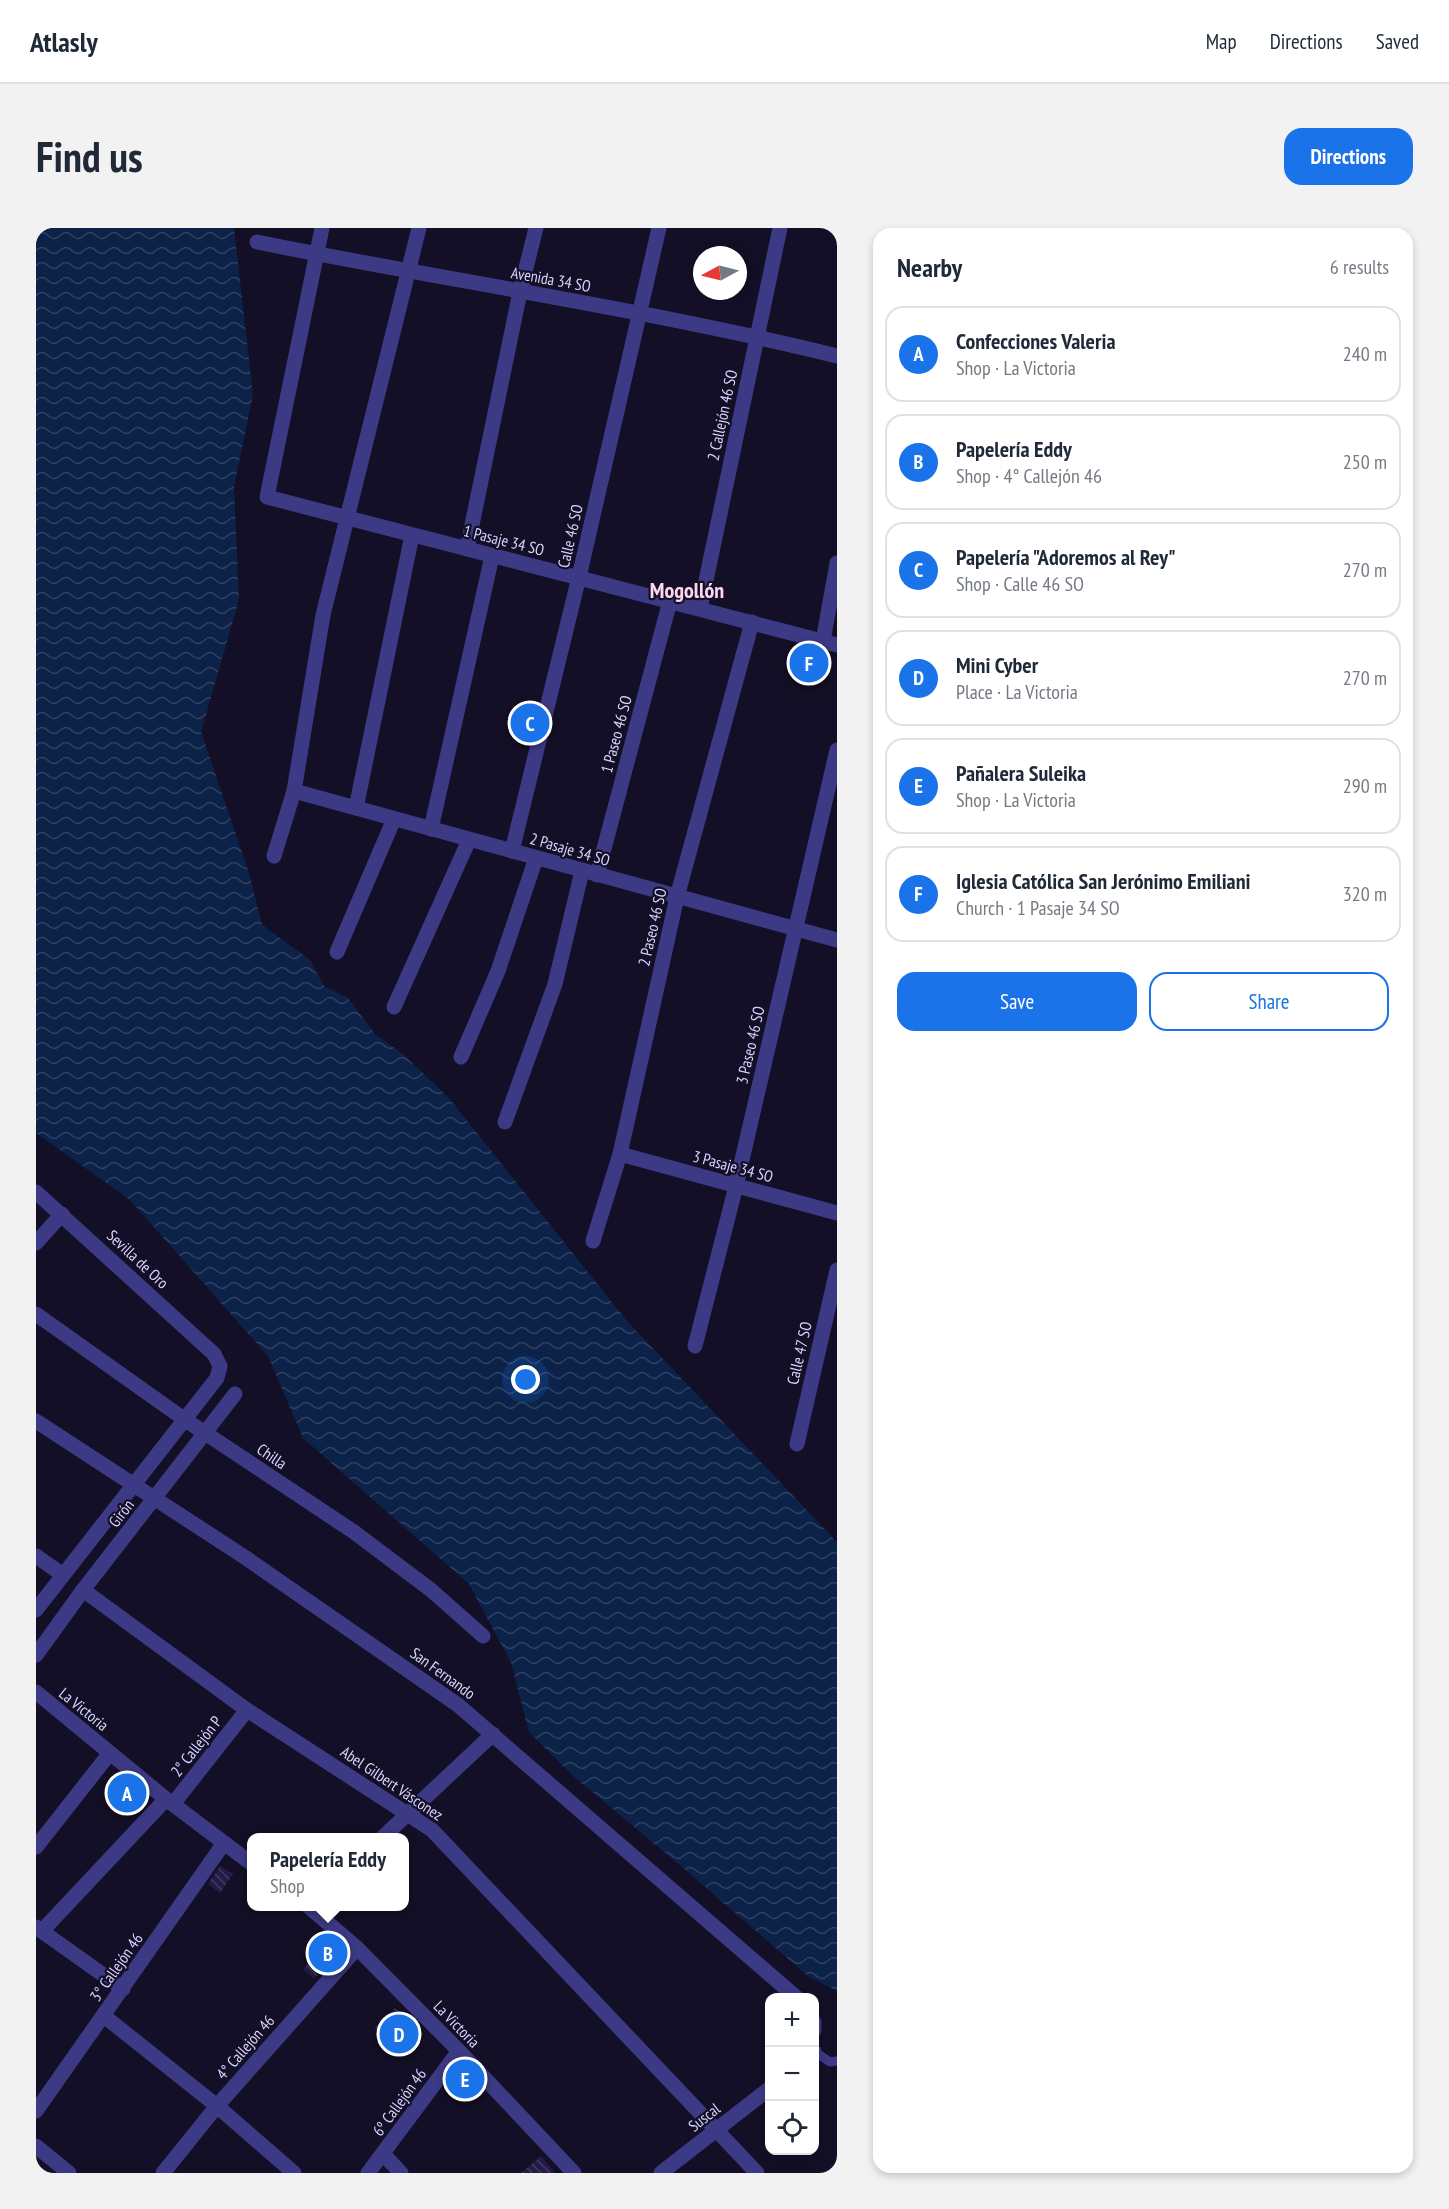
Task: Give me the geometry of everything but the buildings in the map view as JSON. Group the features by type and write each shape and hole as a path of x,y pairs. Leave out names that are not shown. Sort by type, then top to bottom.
{"street":[{"path":"316,254 322,228"},
{"path":"274,855 294,791 323,615 419,228"},
{"path":"467,549 520,292 536,228"},
{"name":"Calle 46 SO","path":"512,851 579,578 659,228"},
{"name":"2 Callejón 46 SO","path":"700,609 780,228"},
{"name":"Avenida 34 SO","path":"257,242 408,272 639,313 837,356"},
{"name":"1 Pasaje 34 SO","path":"316,254 267,497 830,643"},
{"path":"356,808 412,535"},
{"path":"431,829 492,556"},
{"path":"830,643 837,563"},
{"name":"1 Paseo 46 SO","path":"597,875 670,601"},
{"name":"2 Paseo 46 SO","path":"593,1241 620,1154 677,897 752,622"},
{"name":"3 Paseo 46 SO","path":"695,1346 736,1186 837,750"},
{"name":"2 Pasaje 34 SO","path":"294,791 837,940"},
{"path":"337,952 394,819"},
{"path":"394,1007 469,840"},
{"path":"461,1057 498,971 536,858"},
{"path":"505,1122 555,984 582,871"},
{"name":"3 Pasaje 34 SO","path":"620,1154 837,1214"},
{"name":"Sevilla de Oro","path":"36,1192 214,1354"},
{"path":"36,1243 62,1214"},
{"name":"Calle 47 SO","path":"797,1444 837,1270"},
{"name":"Chilla","path":"36,1314 184,1419 354,1532 431,1590 483,1636"},
{"name":"Girón","path":"36,1610 220,1372 219,1360 214,1354"},
{"name":"Girón","path":"36,1655 83,1590 235,1394"},
{"name":"San Fernando","path":"36,1421 155,1498 426,1682 493,1734 791,1993"},
{"path":"36,1556 63,1575"},
{"name":"Abel Gilbert Vásconez","path":"83,1590 247,1710 408,1812 432,1830 757,2173"},
{"name":"La Victoria","path":"36,1692 170,1802 247,1860"},
{"name":"2° Callejón P","path":"39,1929 170,1802 247,1710"},
{"path":"387,1833 493,1734"},
{"path":"36,1847 110,1753"},
{"name":"3° Callejón 46","path":"36,2111 224,1844"},
{"name":"La Victoria","path":"315,1911 357,1948 459,2051 574,2173"},
{"path":"39,1929 123,1989"},
{"name":"4° Callejón 46","path":"163,2173 217,2106 357,1948"},
{"path":"104,2016 217,2106 294,2173"},
{"name":"6º Callejón 46","path":"368,2173 459,2051"},
{"name":"Suscal","path":"661,2173 765,2092"},
{"path":"36,2146 69,2173"},
{"path":"383,2154 401,2173"}],"lane":[{"path":"819,2055 830,2062 837,2061"}],"water":[{"path":"36,228 234,228 253,395 234,486 239,600 201,732 249,873 262,925 309,959 324,986 348,998 375,1034 404,1055 448,1097 627,1321 837,1542 837,1991 808,1976 572,1775 529,1732 511,1663 469,1584 303,1438 268,1356 129,1199 36,1133"}],"place":[{"name":"Iglesia Católica San Jerónimo Emiliani","path":"809,663"},
{"name":"Papelería \"Adoremos al Rey\"","path":"530,723"},
{"name":"Confecciones Valeria","path":"127,1793"},
{"name":"Papelería Eddy","path":"328,1953"},
{"name":"Mini Cyber","path":"399,2034"},
{"name":"Pañalera Suleika","path":"465,2079"}],"district":[{"name":"Mogollón","path":"687,590"}]}
